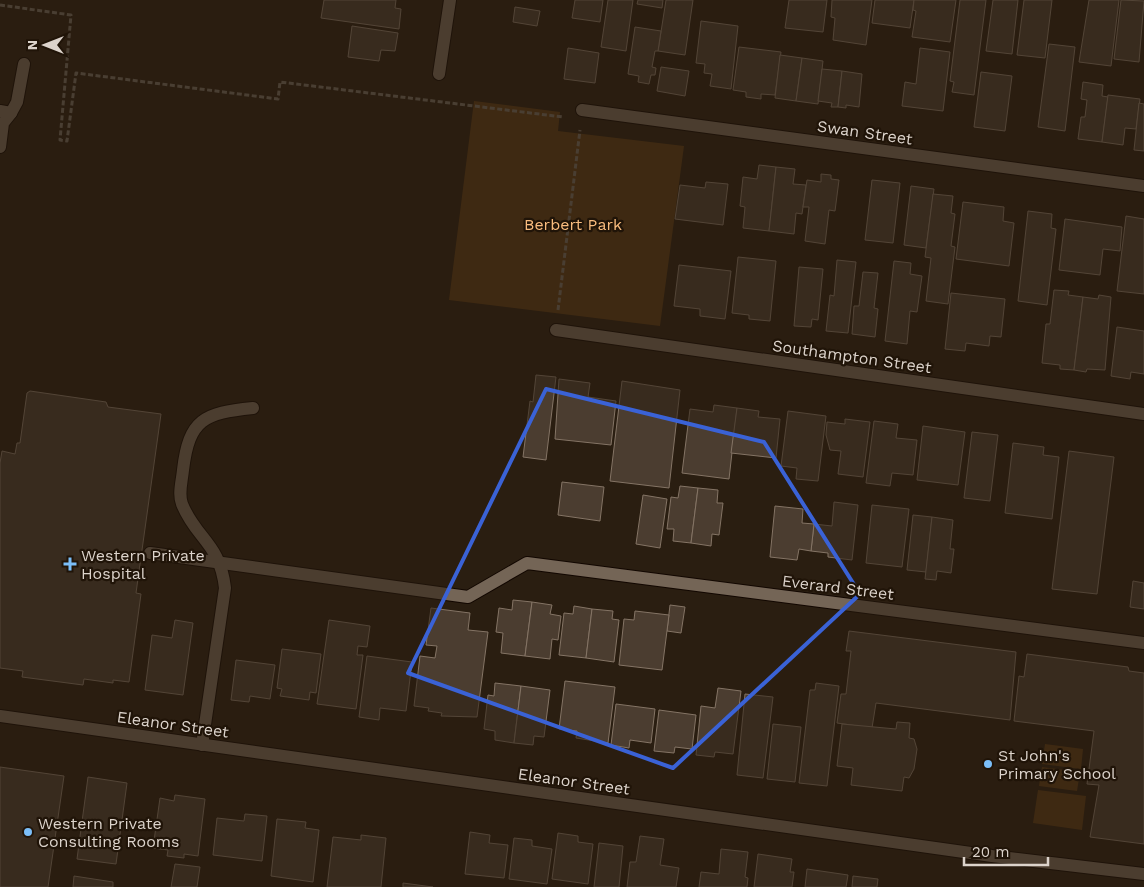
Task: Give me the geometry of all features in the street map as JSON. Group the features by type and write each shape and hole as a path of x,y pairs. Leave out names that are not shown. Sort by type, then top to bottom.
{"street":[{"path":"439,74 450,0"},
{"path":"0,147 6,112 17,102 24,64"},
{"name":"Swan Street","path":"581,115 1144,186"},
{"name":"Southampton Street","path":"556,330 1144,414"},
{"path":"202,745 225,588 220,563 215,552 187,516 181,502 185,452 194,428 201,422 230,411 253,408"},
{"path":"150,553 220,563"},
{"name":"Everard Street","path":"220,563 468,597 528,563 1144,644"},
{"name":"Eleanor Street","path":"0,716 992,856 1144,874"}],"path":[{"path":"0,5 71,15 60,140 67,141 76,73 278,99 280,82 581,115 556,330"}],"highlighted area":[{"path":"546,389 764,442 860,594 673,768 408,673"}],"green space":[{"name":"Berbert Park","path":"474,101 560,112 558,131 684,146 660,326 449,300"},
{"path":"1045,744 1083,749 1081,769 1042,764"},
{"path":"1042,767 1080,772 1077,791 1039,786"},
{"path":"1038,790 1086,796 1082,830 1033,823"}],"building":[{"path":"324,0 396,0 395,8 401,9 399,29 321,18"},
{"path":"575,0 603,0 600,22 572,18"},
{"path":"608,0 633,0 626,51 601,47"},
{"path":"638,0 663,0 662,8 637,4"},
{"path":"666,0 693,0 685,55 658,51"},
{"path":"789,0 827,0 823,32 785,28"},
{"path":"832,0 872,0 866,45 833,40 835,18 831,17"},
{"path":"875,0 914,0 910,28 872,23"},
{"path":"914,0 956,0 950,42 912,37 916,11 913,10"},
{"path":"960,0 986,0 974,95 952,92 954,82 950,81"},
{"path":"993,0 1018,0 1012,54 986,51"},
{"path":"1024,0 1052,0 1045,58 1017,55"},
{"path":"1089,0 1119,0 1111,66 1079,62"},
{"path":"1121,0 1144,1 1139,62 1114,59"},
{"path":"515,7 540,11 537,26 513,22"},
{"path":"701,21 738,26 731,89 710,86 712,74 704,73 705,64 696,63"},
{"path":"352,26 398,33 395,51 381,50 379,61 348,57"},
{"path":"635,27 661,31 658,51 655,51 652,67 656,68 655,75 651,75 649,84 638,82 639,76 628,74"},
{"path":"1049,44 1075,47 1065,131 1038,127"},
{"path":"739,47 781,52 775,95 761,94 761,99 746,97 746,92 733,90"},
{"path":"568,48 599,53 595,83 564,79"},
{"path":"920,48 950,52 943,111 902,106 905,82 916,84"},
{"path":"780,55 802,58 796,101 775,98"},
{"path":"802,58 823,61 818,104 796,101"},
{"path":"661,67 689,71 685,96 657,91"},
{"path":"822,69 842,71 838,107 831,107 832,103 818,101"},
{"path":"842,71 862,74 859,107 846,105 846,108 838,107"},
{"path":"981,72 1012,76 1005,131 974,127"},
{"path":"1083,82 1103,85 1102,96 1108,97 1102,142 1078,139 1081,117 1085,117 1087,100 1081,99"},
{"path":"1108,95 1140,99 1136,129 1125,128 1123,145 1102,142"},
{"path":"1139,103 1144,104 1144,151 1134,150"},
{"path":"759,165 776,167 769,231 743,228 745,207 740,206 743,177 757,179"},
{"path":"776,167 795,169 793,184 806,185 802,214 796,213 794,234 769,231"},
{"path":"821,174 831,175 831,179 839,180 835,211 829,210 825,244 805,241 809,207 803,207 807,180 821,182"},
{"path":"872,180 900,183 893,243 865,240"},
{"path":"706,182 728,184 723,225 675,219 680,185 705,188"},
{"path":"911,186 934,189 926,248 904,245"},
{"path":"933,194 953,196 951,213 955,214 951,246 955,247 948,304 926,301 931,258 925,257"},
{"path":"963,202 1004,207 1003,221 1014,223 1009,266 956,259"},
{"path":"1028,211 1052,214 1051,228 1056,229 1047,305 1018,301"},
{"path":"1126,216 1144,219 1144,294 1117,291"},
{"path":"1065,219 1122,227 1120,251 1103,249 1100,275 1059,270"},
{"path":"738,257 776,261 770,321 749,319 749,315 732,313"},
{"path":"837,260 856,262 848,333 826,331 830,295 834,296"},
{"path":"894,261 911,263 910,274 922,276 917,312 910,311 907,344 885,341"},
{"path":"679,265 731,271 725,319 700,316 700,309 674,306"},
{"path":"799,267 823,269 818,320 812,319 811,327 794,326"},
{"path":"863,272 878,273 874,308 878,309 875,337 852,334 854,306 859,306"},
{"path":"1054,290 1069,291 1068,295 1083,297 1074,370 1060,369 1060,365 1042,363 1046,324 1050,324"},
{"path":"951,293 1005,299 1001,337 990,336 989,346 966,343 965,351 945,349"},
{"path":"1099,295 1111,297 1105,370 1087,369 1086,372 1074,370 1083,297 1098,299"},
{"path":"1117,327 1144,331 1144,374 1131,372 1130,379 1111,376"},
{"path":"536,375 556,377 546,460 523,457 530,401 533,402"},
{"path":"559,379 590,383 588,397 616,401 611,445 555,439"},
{"path":"622,381 680,390 669,488 610,481"},
{"name":"Western Private Hospital","path":"30,391 106,402 108,407 161,414 136,593 141,594 129,682 113,680 113,683 84,679 83,685 22,677 23,671 0,668 0,463 2,451 15,454 17,443 20,443 27,393"},
{"path":"714,405 737,408 729,479 682,473 690,409 713,412"},
{"path":"737,408 759,411 758,417 780,419 776,458 731,453"},
{"path":"788,411 826,416 818,481 796,479 797,468 781,466"},
{"path":"845,419 870,422 863,477 838,474 841,451 830,450 826,435 827,422 845,424"},
{"path":"874,421 898,424 896,438 917,440 913,475 892,473 890,486 866,483"},
{"path":"923,426 965,432 958,485 917,480"},
{"path":"972,432 998,435 990,501 964,498"},
{"path":"1013,443 1044,447 1043,455 1059,457 1052,519 1005,513"},
{"path":"1069,451 1114,457 1097,594 1052,589"},
{"path":"562,482 604,487 600,521 558,515"},
{"path":"680,486 698,488 691,543 673,541 674,529 667,529 671,497 678,498"},
{"path":"698,488 718,490 717,503 723,503 719,535 712,534 711,546 691,543"},
{"path":"643,495 667,499 660,548 636,544"},
{"path":"834,502 858,505 852,560 828,557 828,553 811,551 814,524 832,526"},
{"path":"872,505 909,509 902,567 866,563"},
{"path":"775,506 803,509 802,523 814,524 811,551 799,549 797,560 770,557"},
{"path":"913,515 932,517 926,572 907,570"},
{"path":"932,517 953,520 950,549 954,549 951,573 937,571 936,580 925,579"},
{"path":"1133,581 1144,583 1144,609 1130,607"},
{"path":"513,600 532,602 525,656 501,653 503,633 496,632 499,608 512,610"},
{"path":"532,602 552,605 550,614 561,616 558,640 552,639 550,659 525,656"},
{"path":"670,605 685,607 681,633 667,631"},
{"path":"574,606 592,609 586,658 559,655 564,613 573,614"},
{"path":"431,608 470,613 468,630 488,632 477,717 441,716 442,713 428,711 429,708 414,706 420,656 435,658 437,646 426,645"},
{"path":"592,609 613,611 612,619 619,620 614,662 586,658"},
{"path":"635,611 669,615 662,670 619,665 624,619 634,620"},
{"path":"175,620 193,623 183,695 145,690 152,635 172,638"},
{"path":"329,620 370,626 367,647 358,646 357,655 363,655 356,709 317,704"},
{"path":"849,631 1016,652 1010,720 876,703 872,728 837,723 841,694 846,694 851,651 846,651"},
{"path":"282,649 321,654 316,693 310,692 309,700 280,696 282,689 277,688"},
{"path":"1027,654 1128,667 1129,671 1144,673 1144,844 1090,837 1099,785 1087,784 1094,731 1014,721 1019,676 1024,677"},
{"path":"367,656 412,662 406,711 380,708 379,720 359,717"},
{"path":"236,660 275,665 270,699 250,696 249,702 231,700"},
{"path":"565,681 615,687 608,743 576,738 577,731 559,729"},
{"path":"495,683 521,686 514,743 495,740 495,731 484,729 488,695 494,696"},
{"path":"816,683 839,686 827,786 799,783 810,690 815,690"},
{"path":"521,686 550,690 544,737 534,736 533,745 514,743"},
{"path":"718,688 741,691 733,754 715,752 714,757 696,755 701,706 715,708"},
{"path":"745,694 773,697 763,778 737,775"},
{"path":"616,704 655,709 651,743 630,740 629,748 611,745"},
{"path":"659,710 696,715 692,749 675,747 674,753 654,751"},
{"path":"897,722 910,723 909,738 914,739 917,749 914,769 909,778 904,777 902,791 851,785 853,768 837,766 842,724 896,729"},
{"path":"773,724 801,727 795,782 767,779"},
{"name":"Western Private Consulting Rooms","path":"0,767 64,776 48,887 0,887"},
{"path":"88,777 127,783 116,864 77,859"},
{"path":"175,795 205,799 198,856 184,854 184,858 167,856 168,850 153,848 160,798 174,801"},
{"path":"245,814 267,816 262,861 213,855 217,818 244,821"},
{"path":"277,819 306,822 305,828 319,830 313,882 271,876"},
{"path":"470,832 490,835 489,843 508,845 504,878 465,874"},
{"path":"558,833 578,836 578,842 593,844 588,884 552,879"},
{"path":"361,835 386,838 381,887 327,887 333,837 361,840"},
{"path":"640,836 664,839 660,865 679,868 676,887 627,887 630,862 636,862"},
{"path":"514,838 532,840 532,846 552,849 547,884 509,879"},
{"path":"599,843 623,846 619,887 594,887"},
{"path":"721,849 748,852 745,877 748,878 747,887 699,887 701,872 719,874"},
{"path":"758,854 792,859 790,872 794,872 792,887 754,887"},
{"path":"175,864 200,867 197,887 171,887"},
{"path":"807,869 848,875 846,887 805,887"},
{"path":"74,876 113,882 113,887 73,887"},
{"path":"853,876 878,879 877,887 852,887"},
{"path":"403,883 433,887 403,887"}],"place":[{"name":"Western Private Hospital","path":"70,564"},
{"name":"St John's Primary School","path":"988,764"},
{"name":"Western Private Consulting Rooms","path":"28,832"}]}
